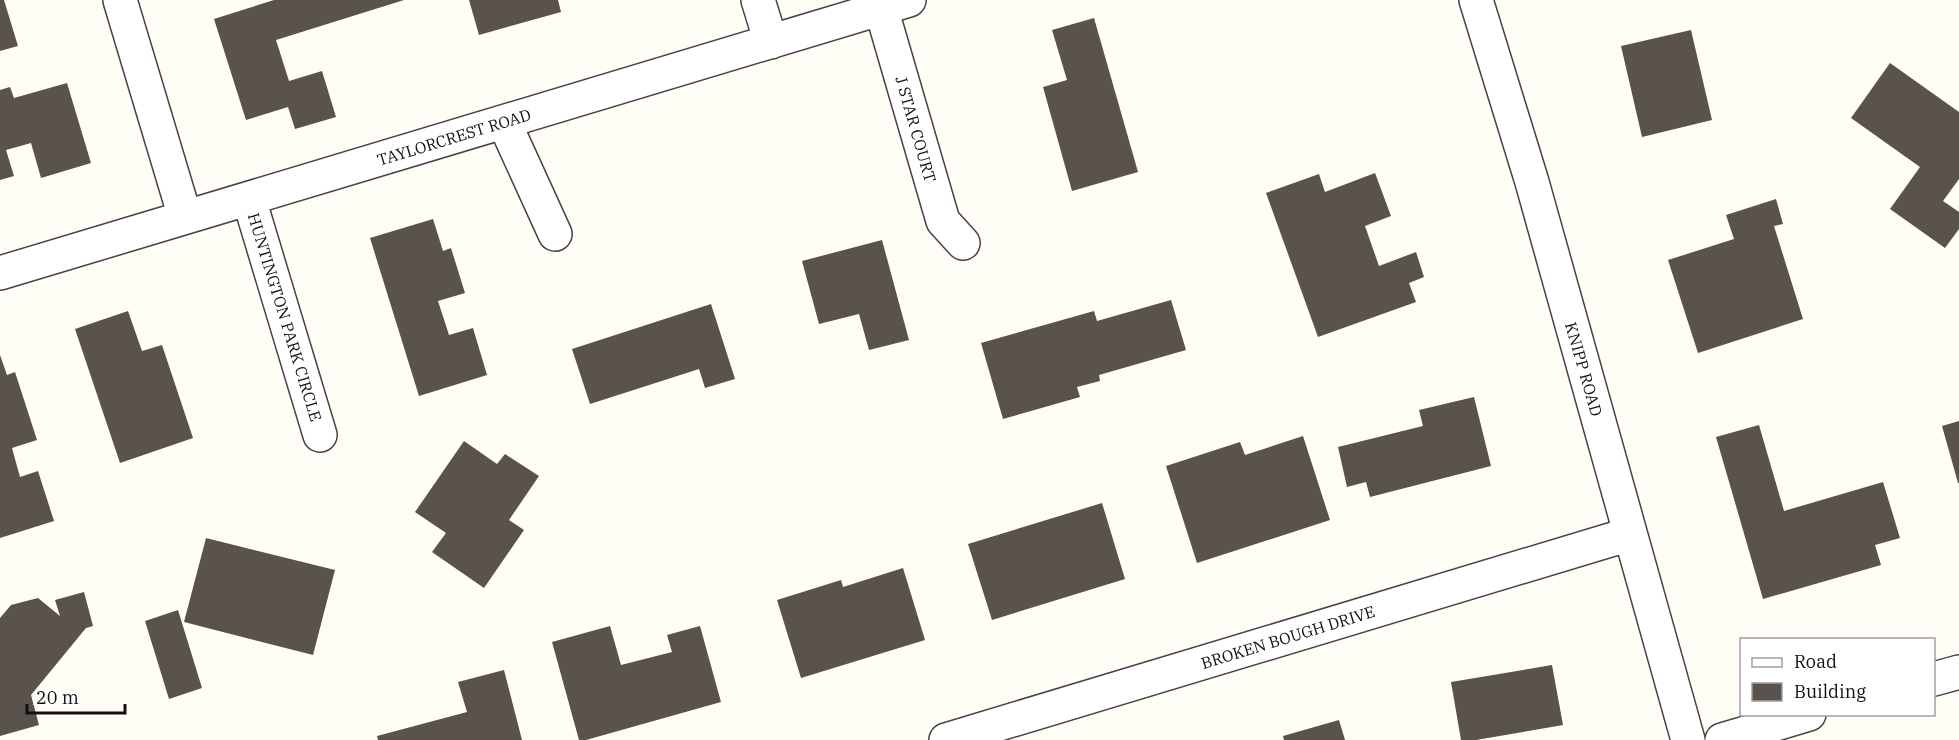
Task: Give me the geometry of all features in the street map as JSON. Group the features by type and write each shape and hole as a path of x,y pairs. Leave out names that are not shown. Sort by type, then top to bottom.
{"street":[{"path":"120,0 185,218"},
{"path":"758,0 771,42"},
{"name":"KNIPP ROAD","path":"1476,0 1532,182 1688,740"},
{"name":"TAYLORCREST ROAD","path":"0,273 895,4"},
{"name":"J STAR COURT","path":"895,4 943,221 963,243"},
{"path":"504,122 555,234"},
{"name":"HUNTINGTON PARK CIRCLE","path":"249,199 320,435"},
{"name":"BROKEN BOUGH DRIVE","path":"946,740 1630,534"},
{"path":"1935,679 1959,672"},
{"path":"1722,740 1802,716"}],"building":[{"path":"0,0 4,0 18,46 0,51"},
{"path":"274,0 404,0 276,40 289,81 322,71 336,117 295,129 288,107 246,120 214,19"},
{"path":"469,0 558,0 561,12 479,35"},
{"path":"1094,18 1138,172 1072,191 1043,87 1067,80 1052,30"},
{"path":"1691,30 1712,120 1642,137 1621,46"},
{"path":"1890,63 1959,112 1959,179 1943,201 1959,212 1959,229 1945,248 1890,209 1920,167 1851,118"},
{"path":"67,83 91,163 41,178 31,143 6,150 14,176 0,180 0,90 10,87 14,98"},
{"path":"1375,173 1391,216 1365,226 1379,266 1416,252 1424,277 1409,283 1416,302 1318,337 1266,193 1319,174 1325,192"},
{"path":"1776,199 1783,224 1774,226 1803,319 1698,353 1668,260 1734,239 1726,215"},
{"path":"433,219 443,251 451,248 465,293 438,301 449,335 473,328 487,375 419,396 370,238"},
{"path":"882,240 909,340 869,350 859,314 819,324 802,261"},
{"path":"1171,300 1186,350 1099,375 1100,381 1077,387 1080,397 1003,419 981,343 1094,311 1097,321"},
{"path":"711,304 735,379 705,388 699,369 590,404 572,349"},
{"path":"128,311 142,351 162,345 193,438 120,463 75,329"},
{"path":"0,355 7,375 15,372 37,440 12,448 20,477 38,471 54,521 0,538"},
{"path":"1474,397 1491,466 1370,497 1366,482 1347,487 1338,447 1423,426 1419,410"},
{"path":"1959,421 1959,483 1958,483 1942,426"},
{"path":"1759,425 1784,511 1883,482 1900,538 1875,545 1881,565 1763,599 1716,437"},
{"path":"1303,436 1330,520 1197,563 1166,466 1240,442 1245,455"},
{"path":"464,441 497,464 505,454 539,476 509,520 524,530 484,588 432,552 446,533 415,512"},
{"path":"1102,503 1125,579 992,620 968,544"},
{"path":"206,538 335,570 313,655 184,622"},
{"path":"903,568 925,640 801,678 777,600 841,580 843,587"},
{"path":"84,592 93,626 86,628 31,695 39,725 0,736 0,618 11,605 38,598 60,616 55,600"},
{"path":"178,610 202,688 169,699 145,621"},
{"path":"610,626 621,665 672,652 667,635 700,626 721,702 586,740 579,740 552,642"},
{"path":"1552,665 1563,725 1476,740 1461,740 1451,682"},
{"path":"504,670 522,740 378,740 377,736 467,712 458,682"},
{"path":"1339,720 1345,740 1284,740 1283,736"}]}
